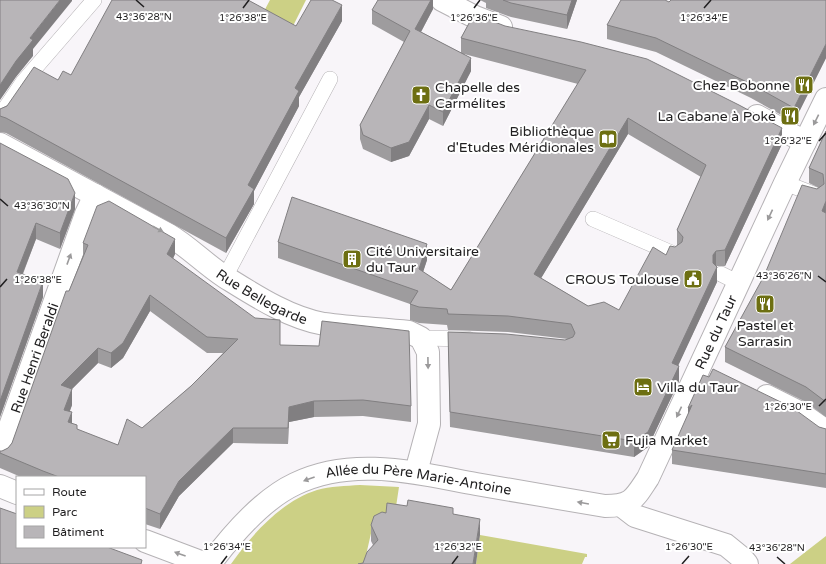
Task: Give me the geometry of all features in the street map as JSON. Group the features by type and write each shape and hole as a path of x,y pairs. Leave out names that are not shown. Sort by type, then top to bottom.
{"street":[{"path":"442,0 475,17 508,29 523,32"},
{"name":"Rue du Taur","path":"622,506 636,496 648,478 701,364 730,278 785,184 826,99"},
{"path":"738,106 805,142"},
{"name":"Rue Bellegarde","path":"0,144 179,241 204,263 225,277 299,317 323,324 409,332 421,338"},
{"name":"Rue Henri Beraldi","path":"0,454 86,214 95,195"},
{"path":"416,472 428,424 428,352 421,338"},
{"path":"701,364 721,374"},
{"path":"747,386 799,412 826,431"},
{"name":"Allée du Père Marie-Antoine","path":"210,564 230,537 252,516 294,484 318,475 356,468 416,472 605,506 622,506"},
{"path":"0,486 16,493"},
{"path":"622,506 635,516 726,545 747,564"},
{"path":"149,543 206,564"}],"lane":[{"path":"0,116 23,82 94,0"},
{"path":"225,277 330,79"},
{"path":"785,184 816,195"},
{"path":"593,219 674,254"},
{"path":"421,338 485,340"}],"green space":[{"path":"270,0 306,0 291,30 262,15"},
{"path":"360,485 399,487 394,520 372,529 364,564 231,564 258,530 280,510 292,502 317,490 338,486"},
{"path":"480,535 587,554 587,557 585,557 582,564 476,564"},
{"path":"826,536 826,564 790,564"}],"building":[{"path":"0,0 60,0 30,38 33,40 16,61 0,85"},
{"path":"112,0 248,0 296,26 311,0 332,0 342,5 295,88 299,91 248,185 254,189 226,238 0,116 0,109 7,106 34,67 58,80 63,71 71,75"},
{"name":"Chapelle des Carmélites","path":"378,0 431,0 415,29 471,58 443,112 429,105 409,142 391,148 363,135 360,125 410,31 372,10"},
{"path":"503,0 572,0 567,15"},
{"path":"621,0 665,0 669,2 671,0 826,0 826,44 794,108 751,84 656,38 607,25"},
{"path":"474,14 505,26 581,42 647,59 782,128 725,250 716,251 713,255 713,263 717,267 672,363 679,366 648,432 634,441 450,412 448,332 506,334 565,340 573,337 575,333 571,324 508,316 448,314 447,309 419,307 410,304 418,291 278,242 292,197 427,244 419,269 451,290 586,70 461,38","holes":["628,118 706,165 677,230 683,237 682,242 675,247 670,246 666,255 653,247 619,310 604,302 588,306 534,274"]},
{"path":"826,131 826,201 822,211 826,213 826,402 806,387 725,347 764,276 802,185 817,189 824,184 823,174 809,168"},
{"path":"0,143 68,179 75,193 60,233 36,223 17,272 43,281 0,401"},
{"path":"109,201 175,239 167,254 255,318 280,320 280,345 319,346 322,321 409,331 411,406 363,400 314,401 289,407 288,428 233,428 179,481 160,514 146,508 146,476 56,476 0,453 0,451 8,448 12,443 66,291 69,291 88,245 83,243 97,206","holes":["150,295 207,337 238,339 191,386 142,428 127,419 118,445 77,429 77,425 68,422 72,412 64,410 72,389 61,385 98,348 111,353 123,343"]},
{"path":"713,369 793,408 819,427 826,429 826,474 672,450 692,405 688,408 703,375 709,377"},
{"path":"408,500 453,508 453,514 480,519 473,564 358,564 363,563 367,552 378,540 371,525 374,516 382,512 386,513 387,503 407,506"},
{"path":"0,508 16,514 16,548 110,548 142,560 141,564 0,564"}],"place":[{"name":"Chez Bobonne","path":"804,85"},
{"name":"Chapelle des Carmélites","path":"421,95"},
{"name":"La Cabane à Poké","path":"790,116"},
{"name":"Bibliothèque d'Etudes Méridionales","path":"608,139"},
{"name":"Cité Universitaire du Taur","path":"352,259"},
{"name":"CROUS Toulouse","path":"693,279"},
{"name":"Pastel et Sarrasin","path":"765,304"},
{"name":"Villa du Taur","path":"643,387"},
{"name":"Fujia Market","path":"611,440"}]}
